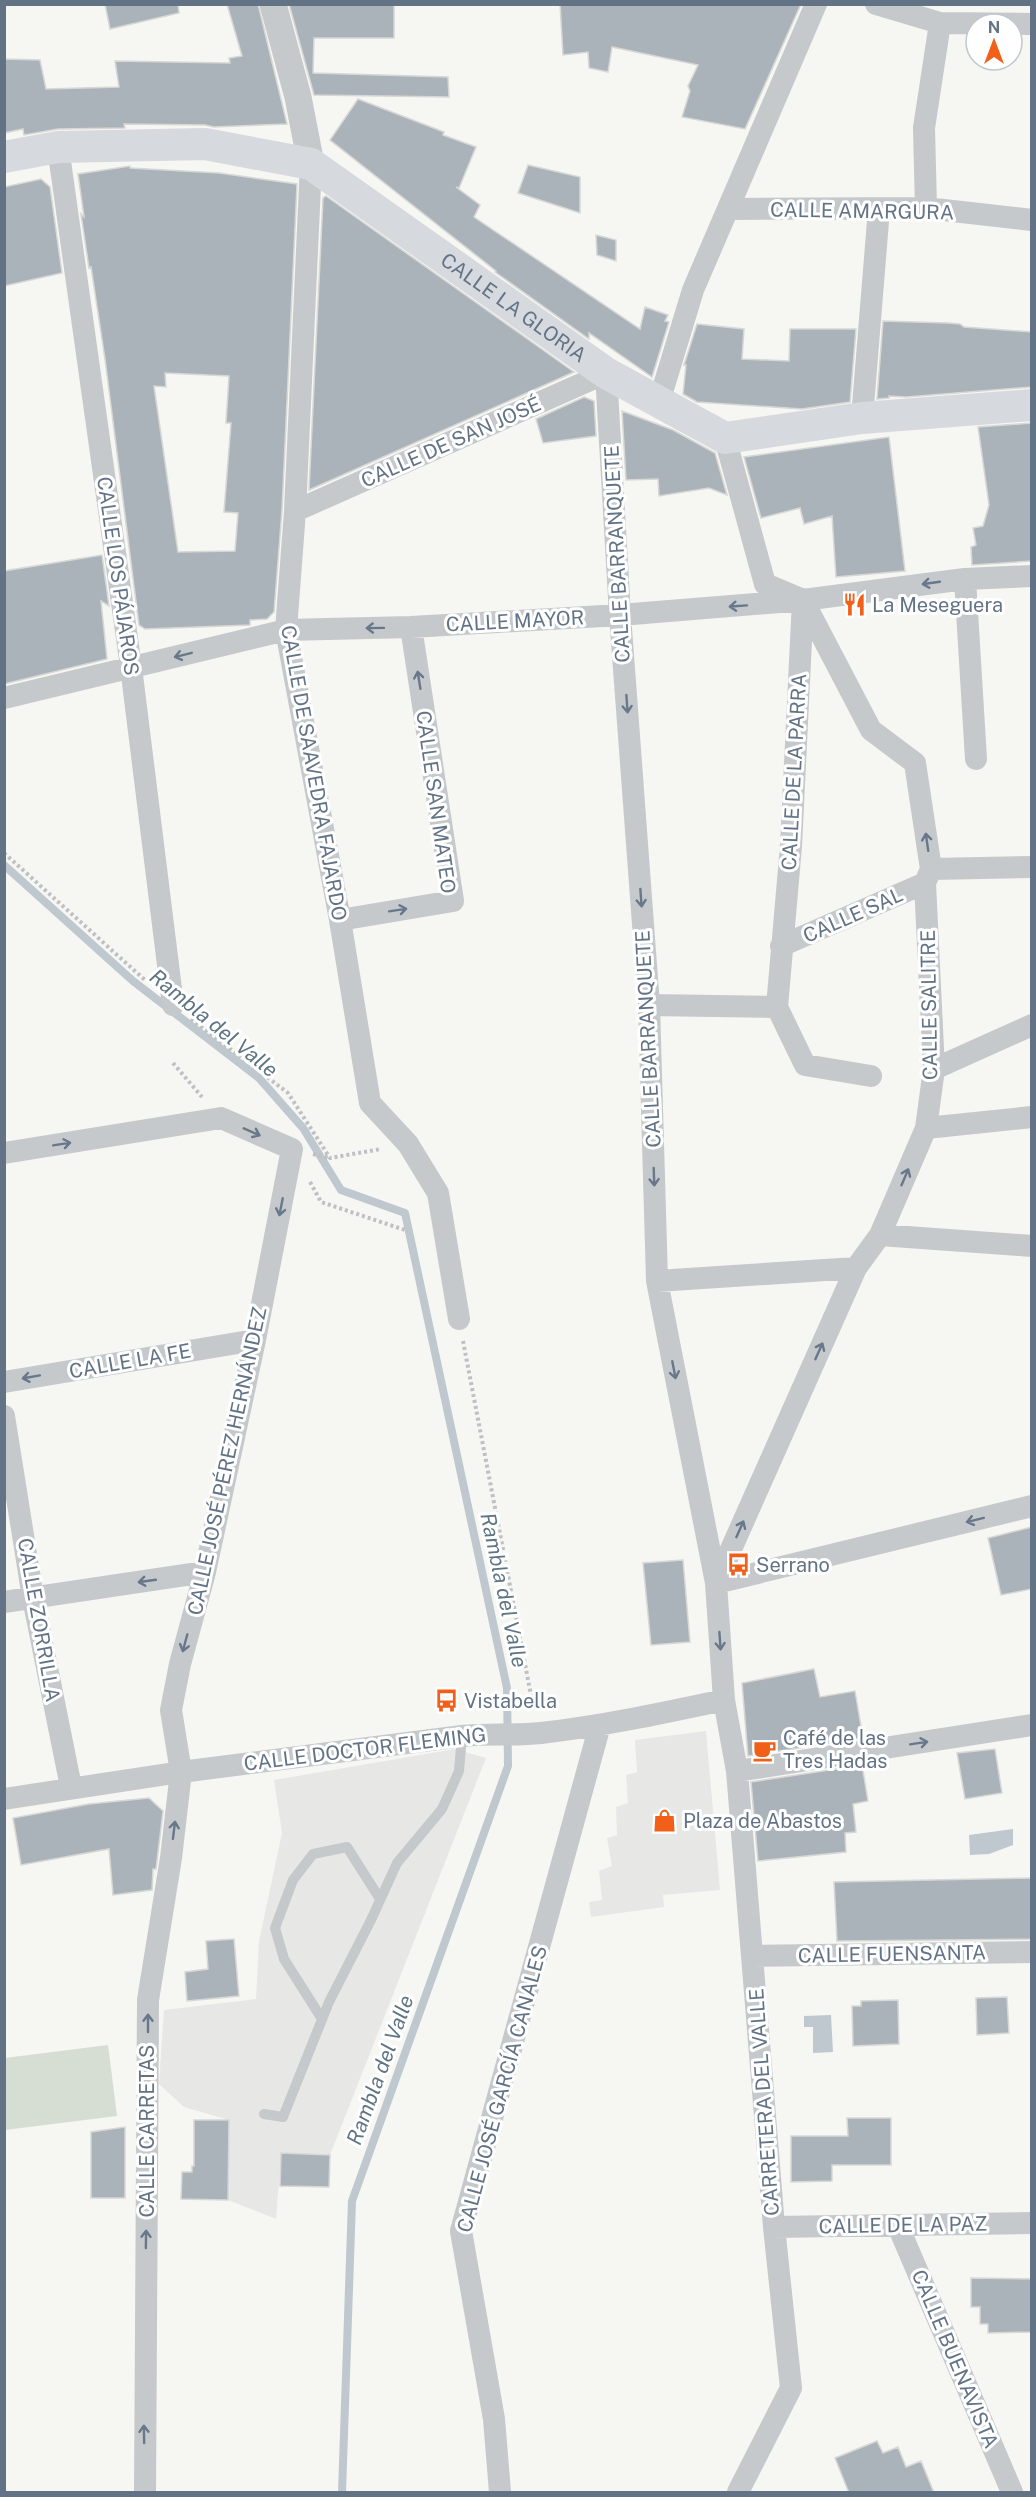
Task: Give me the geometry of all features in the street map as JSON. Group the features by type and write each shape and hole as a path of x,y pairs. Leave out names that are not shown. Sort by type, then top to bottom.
{"main road":[{"name":"CALLE LA GLORIA","path":"4,157 58,147 205,144 311,164 606,373 725,438"},
{"path":"725,438 862,418 1032,405"}],"street":[{"path":"273,4 298,97 311,164"},
{"path":"659,402 693,290 816,4"},
{"path":"876,4 940,22 1032,24"},
{"path":"926,208 924,128 940,22"},
{"name":"CALLE LOS PÁJAROS","path":"58,147 131,667 173,1005"},
{"name":"CALLE DE SAAVEDRA FAJARDO","path":"311,164 295,511 286,630 340,920 370,1103 408,1144 438,1193 459,1319"},
{"name":"CALLE AMARGURA","path":"729,209 926,208 1032,220"},
{"path":"862,418 879,209"},
{"name":"CALLE DE SAN JOSÉ","path":"295,511 606,373"},
{"name":"CALLE BARRANQUETE","path":"606,373 620,615 649,1005 657,1281 716,1583 724,1700"},
{"path":"725,438 765,584 803,600"},
{"name":"CALLE MAYOR","path":"4,698 286,630 411,627 620,615 803,600 965,579 1032,576"},
{"path":"965,579 976,759"},
{"name":"CALLE SALITRE","path":"716,1583 856,1268 880,1235 926,1128 934,1069 928,876 915,763 871,730 803,600"},
{"name":"CALLE DE LA PARRA","path":"777,1007 790,846 803,600"},
{"name":"CALLE SAN MATEO","path":"340,920 453,901 411,627"},
{"name":"CALLE SAL","path":"781,946 928,876 1032,867"},
{"path":"649,1005 777,1007 805,1065 871,1076"},
{"path":"934,1069 1032,1025"},
{"path":"926,1128 1032,1117"},
{"path":"4,1153 221,1118 292,1149"},
{"name":"CALLE JOSÉ PÉREZ HERNÁNDEZ","path":"181,1772 171,1710 180,1664 205,1572 255,1340 292,1149"},
{"path":"880,1235 1032,1246"},
{"path":"657,1281 856,1268"},
{"name":"CALLE LA FE","path":"4,1382 255,1340"},
{"name":"CALLE ZORRILLA","path":"4,1416 33,1598 71,1787"},
{"path":"716,1583 1032,1506"},
{"path":"4,1602 205,1572"},
{"name":"CALLE DOCTOR FLEMING","path":"4,1799 71,1787 462,1736 488,1733 538,1734 600,1725 724,1700"},
{"name":"CARRETERA DEL VALLE","path":"724,1700 737,1772 774,2227 791,2388 738,2493"},
{"name":"CALLE JOSÉ GARCÍA CANALES","path":"500,2493 494,2419 461,2231 600,1725"},
{"path":"737,1772 1032,1725"},
{"name":"CALLE CARRETAS","path":"145,2493 148,2000 171,1858 181,1772"},
{"name":"CALLE FUENSANTA","path":"753,1956 1032,1952"},
{"name":"CALLE DE LA PAZ","path":"774,2227 1032,2223"},
{"name":"CALLE BUENAVISTA","path":"898,2226 1012,2493"}],"lane":[{"path":"264,2114 283,2117 322,2019 397,1863 442,1809 459,1771 462,1736"},
{"path":"322,2019 284,1959 275,1928 292,1880 313,1854 347,1847 380,1899"}],"path":[{"path":"4,853 173,1005 288,1094 330,1158 408,1144"},
{"path":"173,1063 221,1118"},
{"path":"292,1149 321,1202 408,1231"},
{"path":"459,1319 538,1734"}],"shaded area":[{"name":"Plaza de Abastos","path":"706,1731 720,1890 663,1895 664,1907 591,1917 589,1902 602,1900 599,1871 612,1866 607,1838 617,1835 616,1807 628,1803 626,1775 637,1772 635,1740"},
{"path":"455,1749 486,1758 330,2155 281,2154 276,2219 228,2200 229,2120 184,2107 159,2084 164,2010 256,1999 259,1941 282,1833 274,1780"},
{"path":"1013,1829 1013,1845 989,1854 970,1855 969,1835"},
{"path":"831,2015 833,2052 813,2053 813,2027 804,2027 804,2016"},
{"path":"108,2045 117,2116 5,2130 5,2058"}],"building":[{"path":"105,4 178,4 179,13 110,29"},
{"path":"227,4 258,4 287,124 214,127 124,124 125,128 58,129 24,135 23,129 4,133 4,59 40,60 46,89 119,87 115,61 230,63 229,58 242,56"},
{"path":"289,4 394,4 394,38 314,38 313,73 448,77 449,97 314,95"},
{"path":"560,4 801,4 745,129 682,117 690,91 688,86 698,65 612,47 608,72 589,68 588,52 563,55"},
{"path":"358,99 444,132 443,135 476,147 459,188 456,187 480,205 474,217 640,329 645,307 668,315 665,321 669,322 652,377 589,333 589,339 495,272 330,140"},
{"path":"528,165 580,177 580,213 518,193"},
{"path":"130,166 130,168 219,173 297,184 282,510 274,612 267,619 250,620 250,625 145,629 139,625 105,359 81,214 84,217 78,174","holes":["165,373 229,376 226,423 231,423 224,512 238,513 235,551 178,552 154,386 166,387"]},
{"path":"41,179 50,187 62,273 4,286 4,187"},
{"path":"326,196 574,372 309,490 323,198"},
{"path":"596,235 616,240 616,261 597,255"},
{"path":"883,321 948,323 960,324 964,327 1032,332 1032,387 906,397 889,396 889,398 877,399"},
{"path":"697,324 744,329 742,359 789,361 790,329 856,329 850,402 802,409 697,402 683,394 686,365 684,365"},
{"path":"584,397 594,401 596,436 543,443 536,419"},
{"path":"622,411 673,430 715,453 727,495 709,488 659,496 658,479 626,480"},
{"path":"1032,423 1032,561 972,565 971,547 976,545 973,528 983,526 989,505 978,427"},
{"path":"889,437 905,571 836,577 832,516 804,524 800,508 761,518 744,457"},
{"path":"102,555 109,606 101,601 107,659 4,684 4,571"},
{"path":"1032,1527 1032,1589 1001,1595 988,1538"},
{"path":"683,1560 690,1642 651,1645 643,1563"},
{"path":"814,1669 820,1697 855,1691 863,1738 748,1756 742,1683"},
{"path":"995,1749 1002,1793 965,1799 957,1753"},
{"path":"862,1765 868,1801 853,1804 856,1832 845,1833 846,1852 758,1861 751,1782"},
{"path":"149,1798 163,1811 156,1869 153,1869 152,1890 113,1895 109,1849 21,1865 13,1818 89,1804"},
{"path":"1032,1878 1032,1939 837,1941 834,1882"},
{"path":"234,1939 239,1996 187,2001 185,1972 208,1969 206,1941"},
{"path":"1007,1997 1009,2033 977,2035 976,1998"},
{"path":"898,2000 899,2044 853,2046 852,2006 861,2006 861,2001"},
{"path":"847,2118 891,2118 891,2165 832,2165 832,2181 791,2182 791,2136 848,2136"},
{"path":"194,2120 229,2120 228,2200 181,2199 182,2172 192,2172 192,2166 194,2166"},
{"path":"125,2127 125,2198 91,2198 91,2132"},
{"path":"281,2153 330,2155 329,2187 280,2186"},
{"path":"971,2278 1032,2279 1032,2332 988,2333 988,2324 980,2324 980,2307 971,2307"},
{"path":"877,2441 883,2453 898,2447 906,2467 921,2461 934,2493 849,2493 835,2458"}],"waterway":[{"name":"Rambla del Valle","path":"4,865 133,981 259,1078 303,1128 341,1190 405,1213 507,1688 508,1766 352,2201 342,2492"}],"place":[{"name":"La Meseguera","path":"854,605"},
{"name":"Serrano","path":"738,1565"},
{"name":"Vistabella","path":"446,1701"},
{"name":"Café de las Tres Hadas","path":"765,1750"},
{"name":"Plaza de Abastos","path":"665,1821"}]}
